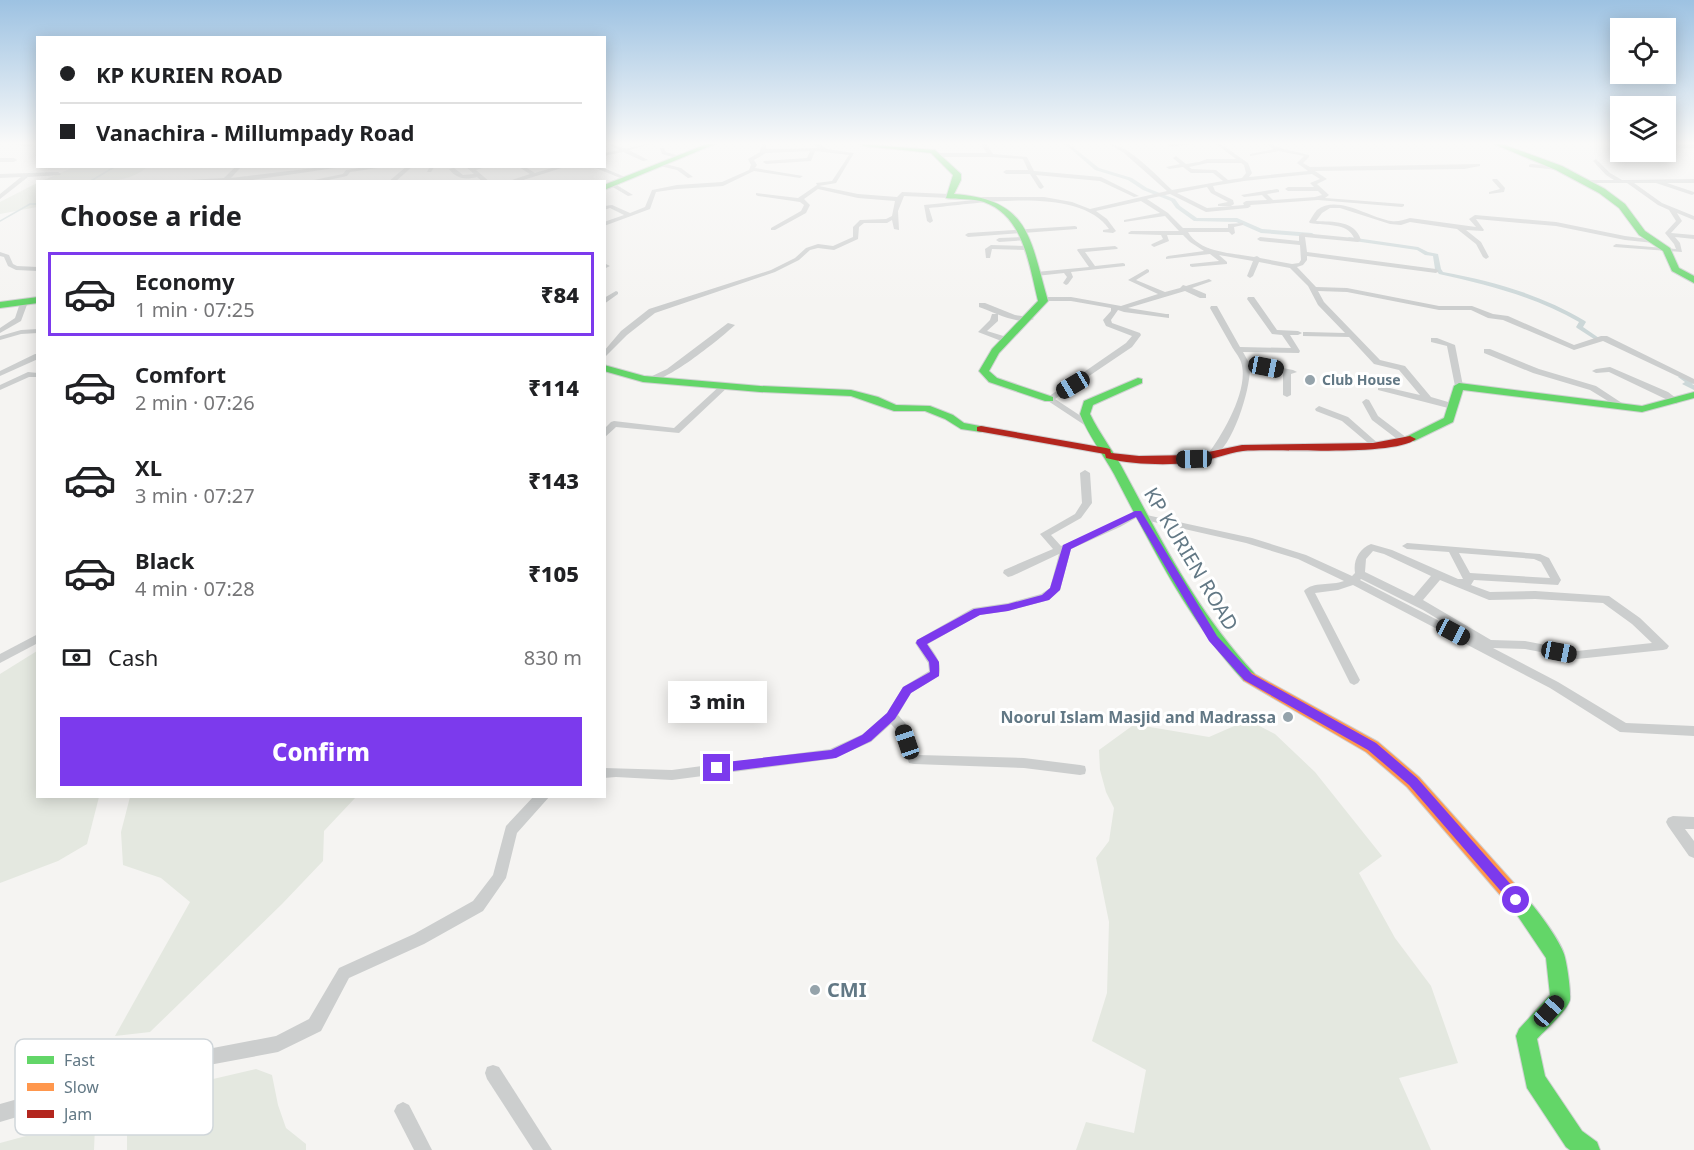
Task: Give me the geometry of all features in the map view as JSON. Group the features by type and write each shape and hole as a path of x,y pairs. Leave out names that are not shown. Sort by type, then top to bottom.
{"street":[{"path":"606,223 648,208 652,198"},
{"path":"771,198 799,200 807,205 804,212 773,230"},
{"path":"880,198 898,199 894,217 897,229"},
{"path":"962,198 981,200 1015,219 1025,239 1043,299 1030,319 987,359 984,371 993,380 1049,399 1089,424"},
{"path":"930,221 926,206 1016,198"},
{"path":"1033,198 1056,200 1099,214 1113,231 1105,231"},
{"path":"1090,211 1137,198"},
{"path":"1140,198 1166,214 1185,231 1192,241 1212,252 1225,263 1192,265"},
{"path":"1181,198 1206,210 1248,206 1246,203 1316,199 1402,205"},
{"path":"1224,198 1231,201 1231,204 1218,205 1226,209"},
{"path":"1268,198 1271,201"},
{"path":"1609,198 1615,201 1642,234 1654,241"},
{"path":"1649,198 1694,218"},
{"path":"1316,199 1324,207"},
{"path":"606,207 610,206 630,215"},
{"path":"1168,258 1212,252 1257,258 1292,266 1301,264 1304,260 1302,235 1358,240 1357,234 1350,227 1312,222 1319,210 1324,207 1351,208 1364,214 1399,223 1410,220 1482,230 1472,219 1475,217 1556,224 1672,246"},
{"path":"1672,210 1679,221 1669,231 1675,269 1694,280"},
{"path":"1126,221 1166,214"},
{"path":"606,355 624,333 652,311 773,271 797,259 808,249 839,247 856,238 856,227 862,221 887,221 894,217"},
{"path":"1131,233 1185,231 1232,233 1230,225 1241,224"},
{"path":"988,257 988,249 991,247 1055,229 1075,228"},
{"path":"1460,228 1479,243 1486,257"},
{"path":"1154,245 1167,240 1163,233"},
{"path":"968,235 1025,239"},
{"path":"1670,235 1694,237"},
{"path":"999,240 1025,239"},
{"path":"1260,239 1302,243"},
{"path":"1616,246 1694,245"},
{"path":"1094,269 1080,250 1115,248"},
{"path":"0,254 6,256 10,265 16,268 36,269"},
{"path":"1303,254 1436,272"},
{"path":"1251,276 1257,258"},
{"path":"1036,274 1123,265"},
{"path":"1292,266 1314,289 1321,303 1377,362 1402,368 1428,399"},
{"path":"1066,283 1070,278 1067,272"},
{"path":"1147,272 1131,280 1163,294"},
{"path":"1115,308 1209,281"},
{"path":"1183,287 1203,296"},
{"path":"1314,289 1347,290 1439,308 1473,308 1491,316 1505,318 1574,348 1604,338 1694,382"},
{"path":"606,300 616,293"},
{"path":"1043,299 1071,299 1166,316"},
{"path":"1251,299 1275,332 1352,335"},
{"path":"0,305 31,301"},
{"path":"0,331 18,319 31,301"},
{"path":"982,305 1014,317 1030,319"},
{"path":"1049,399 1129,345 1137,335 1109,324 1107,320 1115,308"},
{"path":"1214,308 1245,363 1246,372 1241,399 1220,446 1214,454"},
{"path":"995,316 994,321 982,332 1007,340"},
{"path":"653,380 670,371 731,325"},
{"path":"0,338 21,332 36,331"},
{"path":"1237,349 1296,351 1284,333"},
{"path":"606,368 653,380 850,393 874,399 894,408 926,408 949,417 961,426 999,430 1139,460 1176,460 1194,459 1242,448 1377,446 1404,440 1449,420 1459,386 1451,345 1434,340"},
{"path":"1487,351 1527,368 1593,388 1624,407"},
{"path":"0,374 36,357"},
{"path":"1245,363 1290,372 1287,395"},
{"path":"1596,371 1604,368 1610,369 1676,401"},
{"path":"0,388 28,374 36,375"},
{"path":"1089,424 1085,414 1088,403 1138,381"},
{"path":"606,433 614,424 676,431 726,386"},
{"path":"1459,386 1642,409 1694,394"},
{"path":"1381,388 1452,406"},
{"path":"1366,402 1375,418 1404,440"},
{"path":"1319,409 1345,419 1377,446"},
{"name":"KP KURIEN ROAD","path":"1089,424 1108,453 1139,515 1213,639 1248,677 1372,747 1405,775 1529,915 1555,955 1560,999 1527,1036 1535,1080 1574,1139 1589,1150"},
{"path":"1063,549 1045,534 1078,516 1087,503 1085,473"},
{"path":"1008,573 1139,515 1248,540 1357,577 1415,602 1489,644 1525,645 1577,655 1663,646 1636,621 1605,599 1478,594 1378,548 1371,548 1359,562 1357,577 1341,588 1309,591 1354,680"},
{"path":"1407,546 1536,556 1545,560 1556,580 1554,582 1467,576"},
{"path":"606,773 616,771 672,775 832,754 867,738 891,716 907,690 935,674 934,662 921,643 977,612 1045,597 1055,590 1063,549"},
{"path":"1452,549 1468,582 1457,583"},
{"path":"1415,602 1438,575"},
{"path":"1357,577 1554,685 1623,728 1694,731"},
{"path":"0,659 36,639"},
{"path":"891,716 903,729 914,759 1024,763 1080,770"},
{"path":"213,1056 278,1044 315,1024 344,973 419,939 478,906 499,878 511,830 542,798"},
{"path":"1694,823 1673,822 1694,852"},
{"path":"493,1073 543,1150"},
{"path":"0,1113 15,1109"},
{"path":"403,1111 423,1150"}],"shaded area":[{"path":"8,198 36,198 36,207 0,214 0,202"},
{"path":"36,652 36,798 99,798 87,844 58,861 0,883 0,674"},
{"path":"1248,720 1275,734 1315,772 1382,856 1359,873 1395,938 1431,986 1458,1063 1399,1078 1431,1150 1076,1150 1086,1122 1134,1133 1146,1070 1092,1041 1107,993 1109,922 1096,858 1109,841 1114,808 1106,792 1100,770 1099,750 1132,726 1209,737"},
{"path":"130,798 355,798 324,831 323,861 282,904 150,1032 115,1036 190,902 161,878 123,865 121,832"},
{"path":"256,1069 272,1075 278,1105 286,1128 306,1144 306,1150 127,1150 127,1135 213,1135 213,1079"},
{"path":"95,1135 94,1150 0,1150 0,1143 26,1136"}],"waterway":[{"path":"1167,198 1196,220 1237,220 1261,231 1312,235"},
{"path":"0,221 30,204 36,204"},
{"path":"1349,239 1418,249 1427,254 1436,255 1438,269 1441,273 1495,285 1552,305 1583,322 1579,327 1596,338"},
{"path":"1681,377 1691,382 1686,384 1694,388"}],"traffic: fast":[{"path":"969,198 986,200 1012,216 1026,242 1043,301 996,351 984,371 993,380 1049,399"},
{"path":"1611,198 1622,206 1642,233 1667,250 1675,269 1694,280"},
{"path":"0,305 36,300"},
{"path":"606,369 643,379 760,389 851,393 874,399 894,408 926,408 949,417 961,426 981,429"},
{"path":"1138,381 1088,403 1085,414 1093,431 1111,457 1156,544 1189,601 1207,628 1249,677"},
{"path":"1410,439 1449,420 1459,386 1642,409 1694,395"},
{"path":"1514,897 1529,915 1555,955 1560,999 1526,1036 1535,1080 1574,1139 1589,1150"}],"traffic: slow":[{"path":"1249,677 1372,747 1413,782 1514,897"}],"traffic: jam":[{"path":"981,429 1106,451"},
{"path":"1110,456 1139,460 1194,459 1242,448 1373,446 1410,439"}],"place":[{"name":"Club House","path":"1310,380"},
{"name":"Noorul Islam Masjid and Madrassa","path":"1288,717"},
{"name":"CMI","path":"815,990"}],"route":[{"path":"717,768 832,754 867,738 891,716 907,690 935,674 934,662 921,643 977,612 1045,597 1055,590 1066,548 1138,513 1213,639 1248,677 1372,747 1413,782 1516,900"}]}
